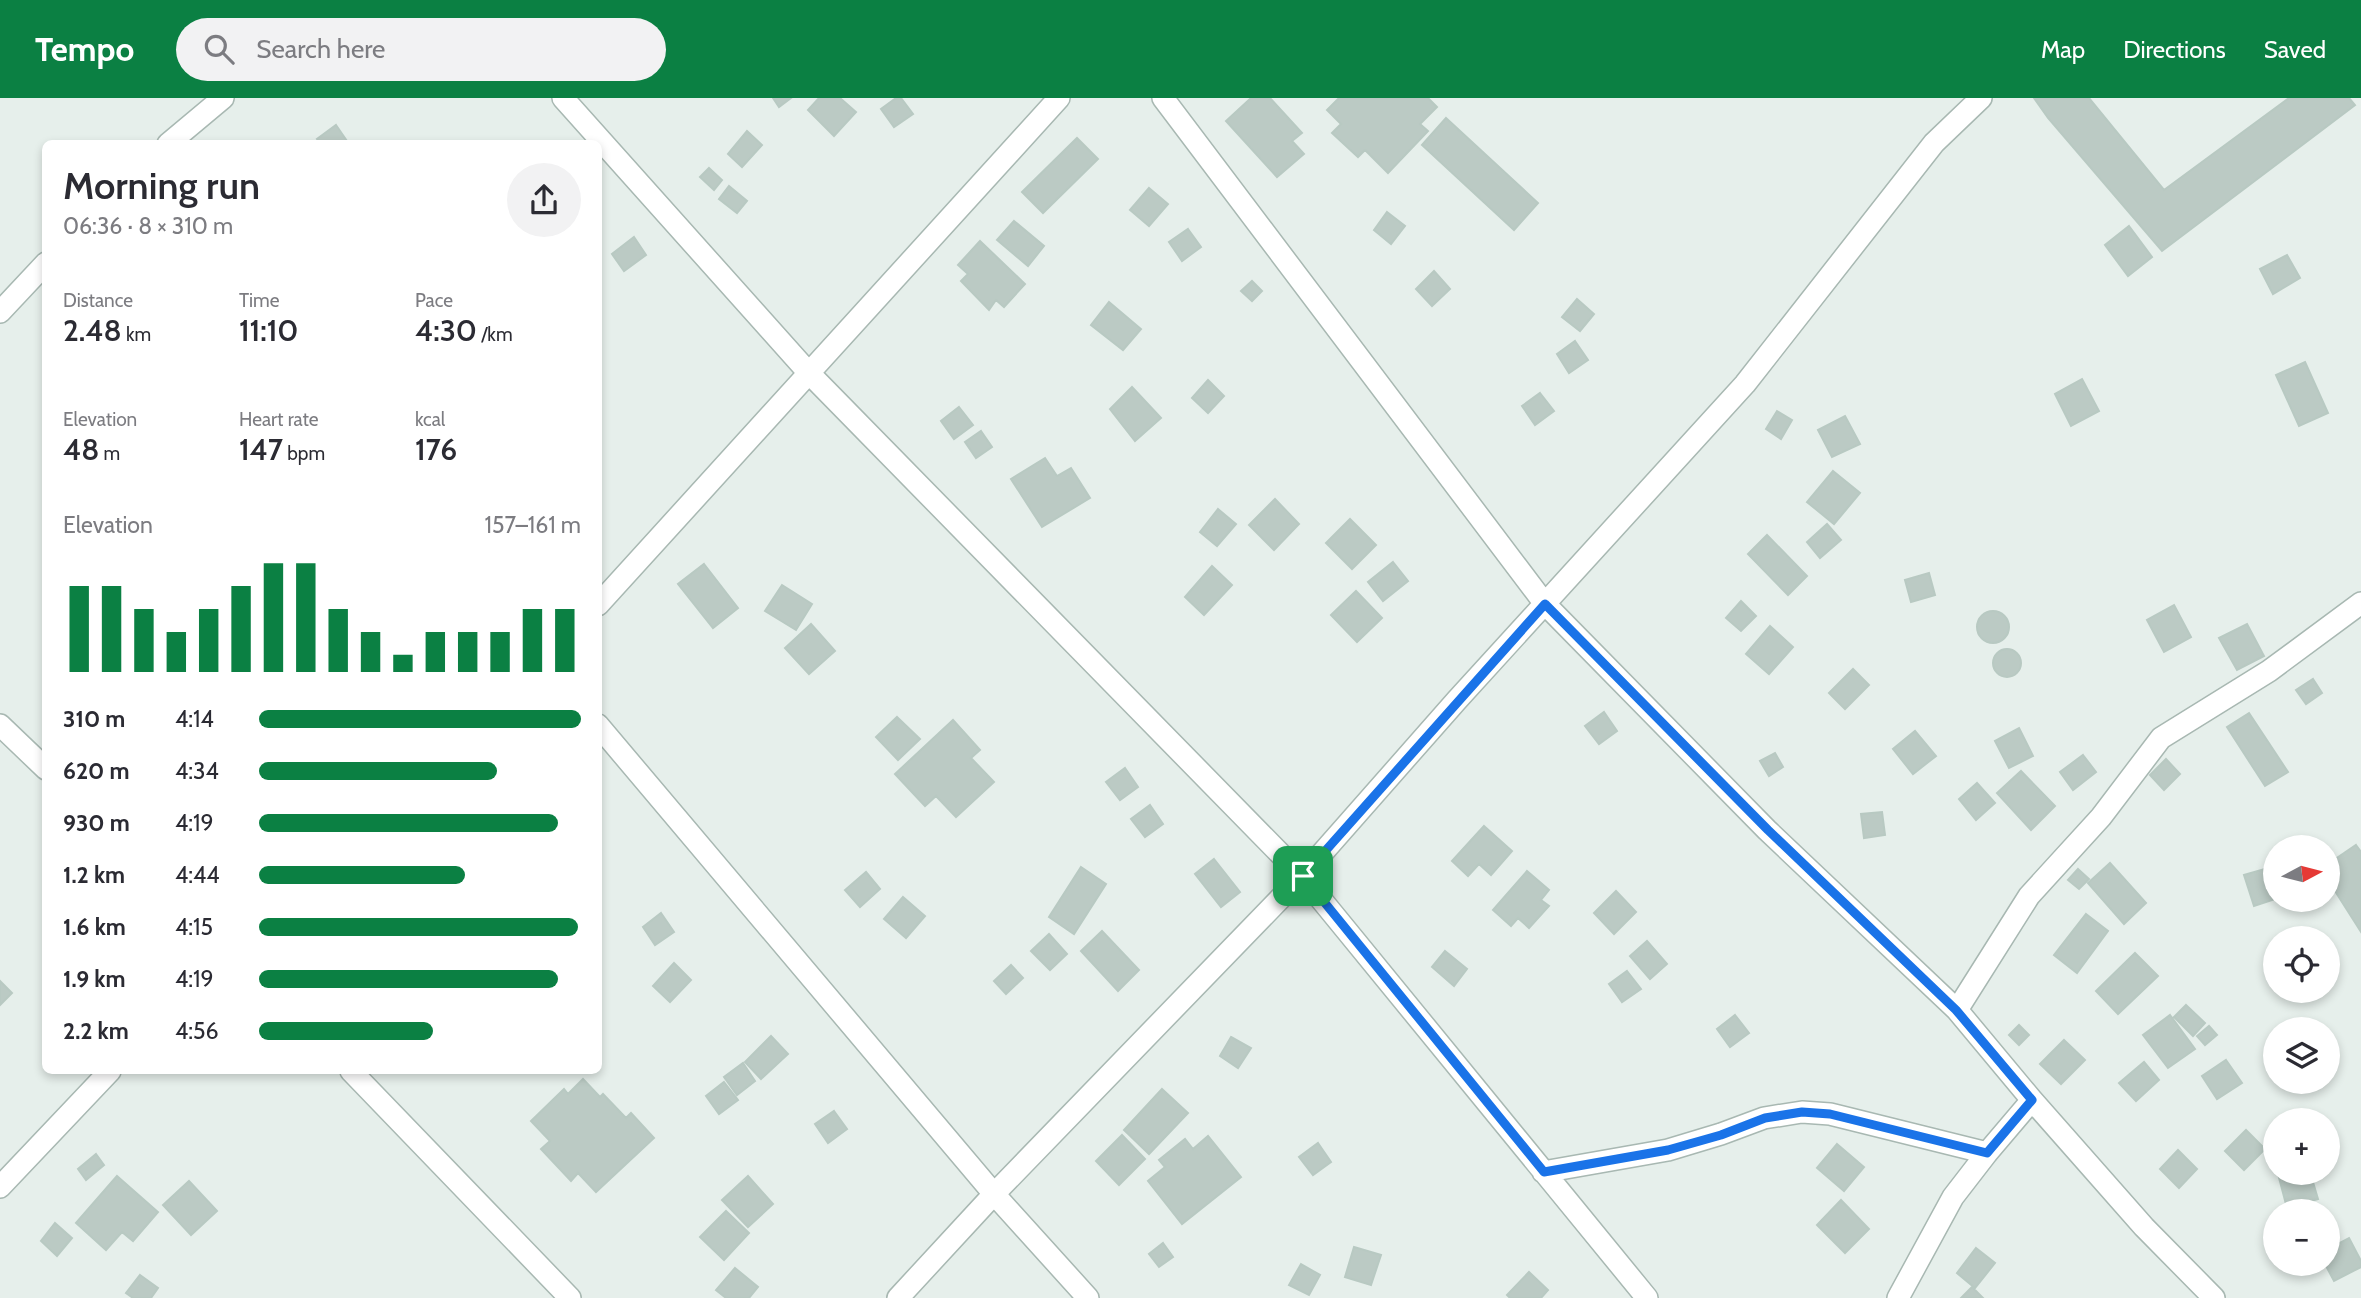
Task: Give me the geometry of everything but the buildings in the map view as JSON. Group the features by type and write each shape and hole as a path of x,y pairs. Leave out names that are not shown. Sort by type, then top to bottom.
{"street":[{"path":"173,140 223,98"},
{"path":"563,98 601,140"},
{"path":"602,601 1059,98"},
{"path":"1163,98 1545,604 1768,830 1956,1010 2144,1227 2214,1298"},
{"path":"898,1298 994,1194 1303,876 1745,384 1934,143 1981,98"},
{"path":"602,142 808,372 1303,876 1647,1298"},
{"path":"0,312 42,267"},
{"path":"1956,1010 2029,895 2101,817 2161,738 2269,671 2361,603"},
{"path":"0,725 42,765"},
{"path":"602,730 994,1194 1088,1298"},
{"path":"0,1187 107,1074"},
{"path":"354,1074 570,1298"},
{"path":"1898,1298 1953,1197 2032,1100"},
{"path":"1544,1172 1668,1150 1721,1135 1765,1118 1802,1112 1830,1114 1987,1153"}],"route":[{"path":"1545,604 1768,830 1956,1010 2032,1100 1987,1153 1830,1114 1802,1112 1765,1118 1721,1135 1668,1150 1544,1172 1303,876 1545,604"}]}
